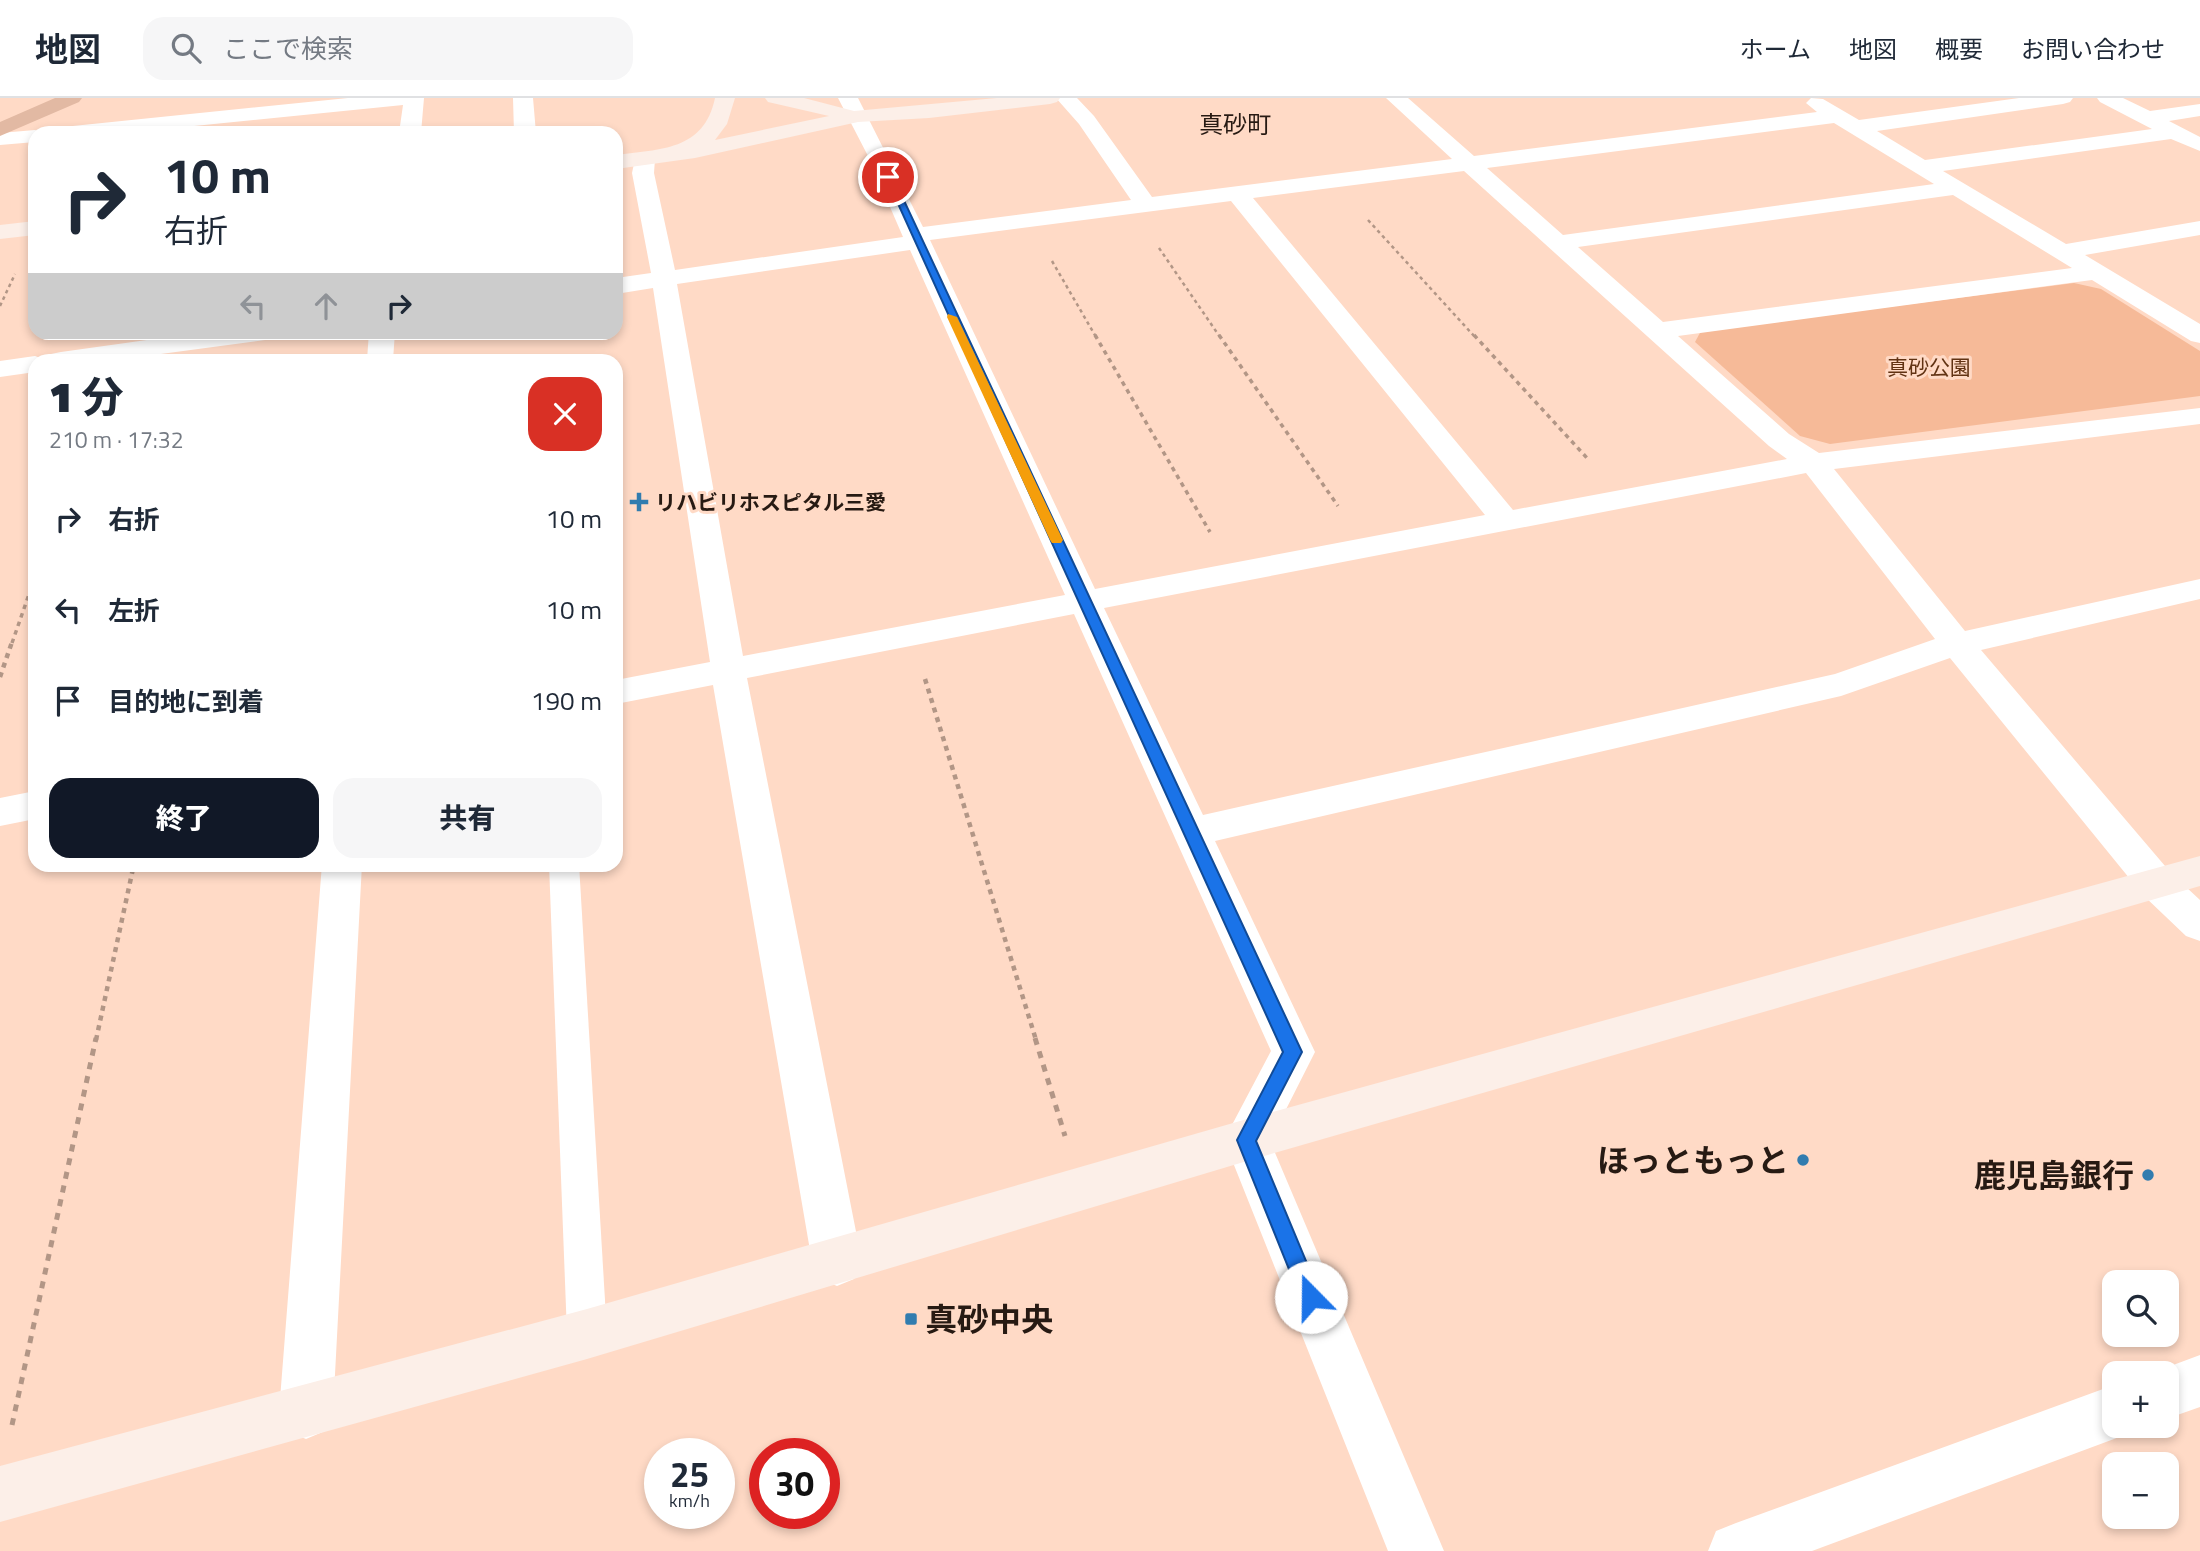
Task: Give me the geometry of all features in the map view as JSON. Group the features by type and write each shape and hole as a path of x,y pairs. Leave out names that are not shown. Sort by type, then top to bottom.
{"highway":[{"path":"0,130 72,98"}],"street":[{"path":"132,126 409,98"},
{"path":"411,126 414,98"},
{"path":"523,98 525,126"},
{"path":"725,98 723,113 710,136 697,145 652,158 643,173 664,279 728,669 837,1262"},
{"path":"775,98 929,112 1051,98"},
{"path":"1066,98 1087,120 1139,206"},
{"path":"1396,98 1779,440 1813,463 1957,645 2179,877 2200,925"},
{"path":"1809,98 2200,335"},
{"path":"623,285 1029,221 1237,192 1435,167 1470,166 2063,98"},
{"path":"2107,98 2200,145"},
{"path":"623,161 652,158 853,107"},
{"path":"853,107 879,156 1293,1052 1247,1140 1416,1551"},
{"path":"2147,118 2200,110"},
{"path":"1922,167 2175,132"},
{"path":"0,139 28,137"},
{"path":"1557,243 1955,188"},
{"path":"1237,192 1506,521"},
{"path":"2062,251 2200,228"},
{"path":"0,232 28,229"},
{"path":"1657,331 2096,272"},
{"path":"105,354 207,340"},
{"path":"0,369 28,365"},
{"path":"623,691 1813,463 2200,416"},
{"path":"1191,832 1841,684 1957,645 2200,589"},
{"path":"0,812 28,806"},
{"path":"306,1412 341,872"},
{"path":"0,1494 587,1334 1247,1140 2179,877"},
{"path":"2179,1388 2200,1381"},
{"path":"1736,1551 2102,1416"}],"lane":[{"path":"564,872 587,1334"}],"path":[{"path":"1332,180 1624,499"},
{"path":"1139,206 1366,547"},
{"path":"1029,221 1233,573"},
{"path":"0,677 28,597"},
{"path":"911,635 1082,1189"},
{"path":"12,1428 132,872"}],"green space":[{"name":"真砂公園","path":"2074,283 2101,289 2200,351 2200,396 1830,444 1800,436 1695,342 1701,331"}],"slow traffic":[{"path":"952,317 1057,540"}],"place":[{"name":"リハビリホスピタル三愛","path":"639,502"},
{"name":"ほっともっと","path":"1803,1160"},
{"name":"鹿児島銀行","path":"2148,1175"},
{"name":"真砂中央","path":"911,1319"}],"district":[{"name":"真砂町","path":"1235,124"}],"route":[{"path":"888,177 1293,1052 1247,1140 1311,1297"}]}
